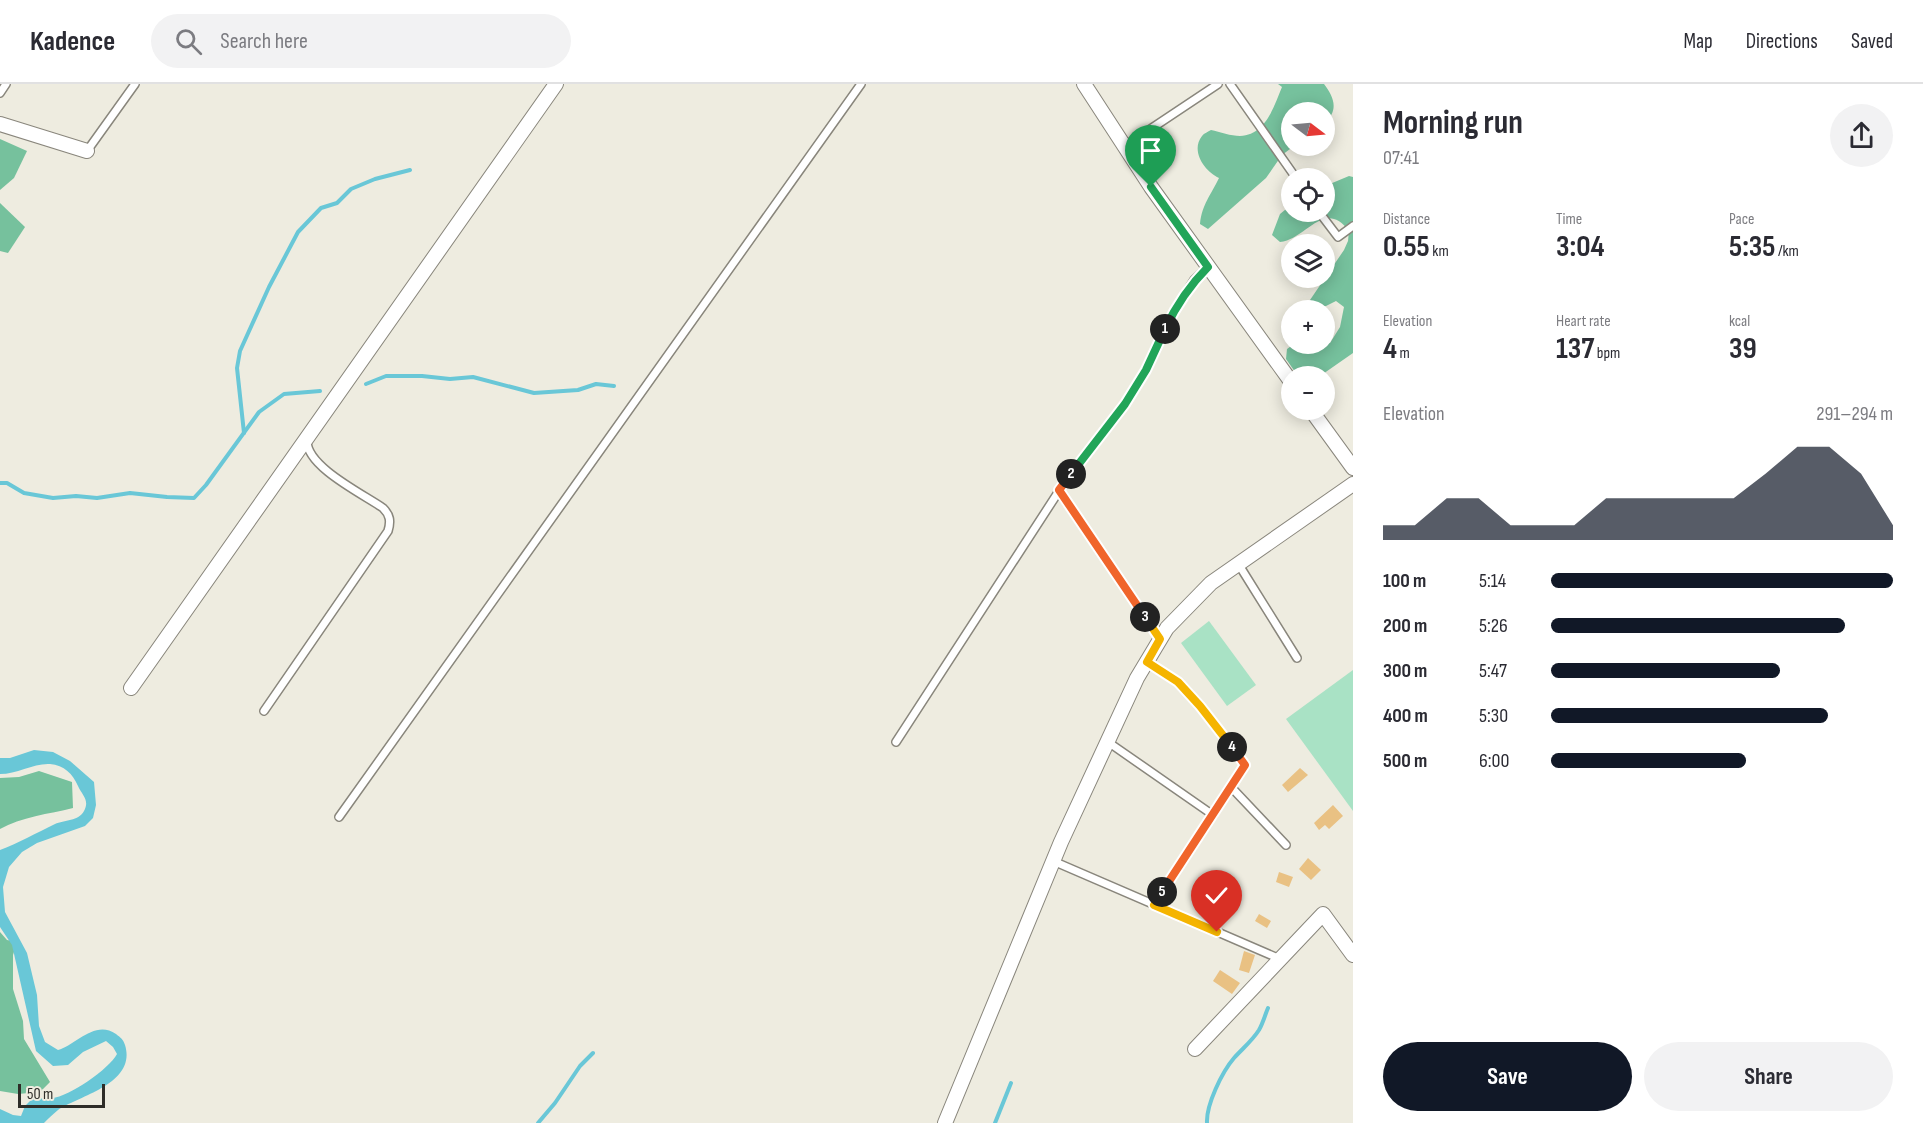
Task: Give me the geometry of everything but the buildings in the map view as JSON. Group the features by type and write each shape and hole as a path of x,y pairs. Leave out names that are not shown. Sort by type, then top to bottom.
{"street":[{"path":"131,688 556,84"},
{"path":"1084,84 1208,267 1281,368"},
{"path":"0,124 87,151"},
{"path":"1318,420 1353,468"},
{"path":"945,1123 1053,861 1108,742 1147,662 1167,627 1211,583 1353,484"},
{"path":"1195,1049 1323,914 1353,955"}],"lane":[{"path":"0,93 6,84"},
{"path":"87,151 135,84"},
{"path":"339,817 861,84"},
{"path":"1125,146 1218,84"},
{"path":"1230,84 1289,168"},
{"path":"1327,222 1338,237 1353,226"},
{"path":"896,742 1059,490 1125,404 1146,370 1172,315 1194,280 1208,267"},
{"path":"264,711 388,531 389,526 390,516 384,508 322,467 314,459 309,451 307,438"},
{"path":"1059,490 1160,639"},
{"path":"1239,565 1297,658"},
{"path":"1147,662 1178,682 1200,706 1245,765 1154,905"},
{"path":"1108,742 1213,815"},
{"path":"1231,787 1286,845"},
{"path":"1053,861 1280,959"}],"green space":[{"path":"1278,84 1324,84 1333,102 1281,102 1281,156 1266,178 1208,229 1200,224 1201,217 1219,178 1204,166 1198,154 1199,142 1203,135 1211,130 1240,136 1256,131 1268,118 1282,87"},
{"path":"0,139 27,151 14,178 0,190"},
{"path":"1349,176 1353,177 1353,353 1334,366 1291,366 1286,359 1286,354 1335,354 1335,335 1340,327 1344,307 1335,300 1310,300 1318,288 1335,288 1335,263 1348,241 1349,231 1335,220 1335,182"},
{"path":"0,203 25,227 8,253 0,251"},
{"path":"1280,214 1281,222 1317,222 1299,234 1281,234 1280,242 1272,235"},
{"path":"1209,621 1256,685 1227,706 1181,643"},
{"path":"1353,670 1353,811 1286,719"},
{"path":"39,771 72,782 73,808 26,819 0,829 0,778 19,777"},
{"path":"0,932 7,940 17,942 13,955 13,989 23,1021 24,1039 50,1082 40,1092 18,1094 0,1091"}],"water":[{"path":"34,750 53,752 70,761 94,782 96,805 93,818 85,826 37,843 22,852 9,867 3,887 5,912 27,953 37,995 39,1026 45,1042 58,1050 93,1031 108,1030 123,1040 126,1058 122,1070 114,1079 91,1094 58,1110 44,1123 0,1123 0,1109 21,1116 25,1106 33,1098 52,1098 78,1088 106,1067 117,1054 106,1041 83,1052 68,1065 53,1066 36,1051 12,945 0,927 0,850 55,824 79,817 86,807 85,798 73,778 60,766 44,764 0,774 0,758 10,758"}],"waterway":[{"path":"244,433 237,368 240,351 269,287 298,232 321,208 337,203 351,189 375,179 410,170"},
{"path":"366,384 386,376 422,376 450,379 473,377 534,393 578,390 596,384 614,386"},
{"path":"0,483 7,483 24,493 53,498 76,496 97,498 130,493 194,498 259,412 284,394 320,391"},
{"path":"1207,1123 1209,1107 1220,1080 1229,1064 1259,1030 1268,1008"},
{"path":"538,1123 555,1103 580,1066 593,1053"},
{"path":"995,1123 1011,1083"}],"route":[{"path":"1151,187 1208,267 1194,280 1172,315 1146,370 1125,404 1059,490 1160,639 1147,662 1178,682 1200,706 1245,765 1154,905 1217,932"}]}
